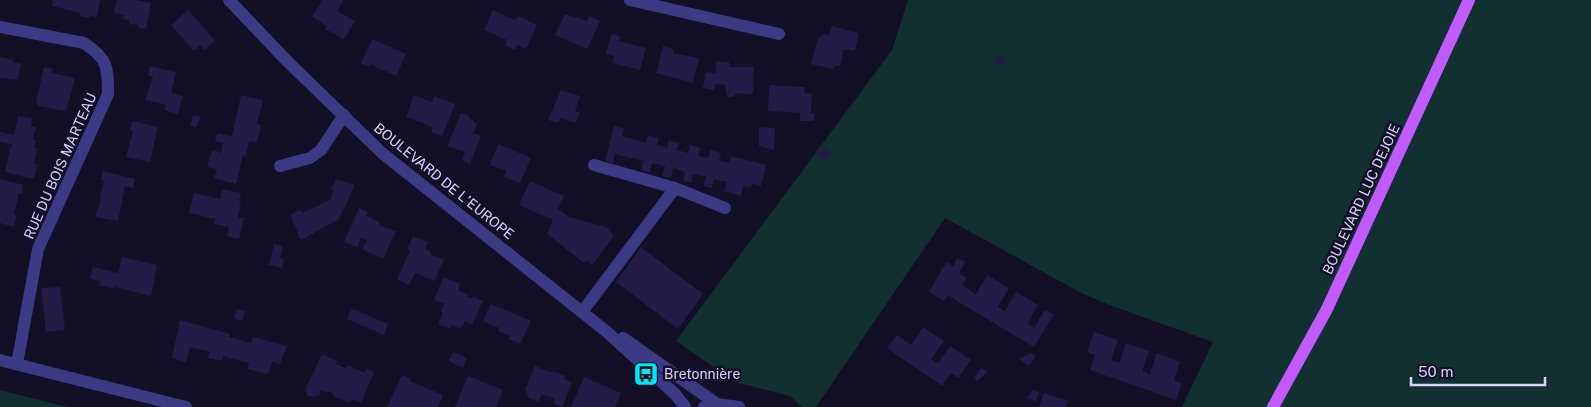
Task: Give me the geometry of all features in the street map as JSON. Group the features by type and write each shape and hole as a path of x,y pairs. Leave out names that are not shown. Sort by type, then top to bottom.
{"main road":[{"name":"BOULEVARD LUC DEJOIE","path":"1273,407 1327,309 1469,0"}],"street":[{"name":"BOULEVARD DE L'EUROPE","path":"229,0 287,61 382,153 607,332 675,394 685,407"},
{"path":"630,0 779,34"},
{"name":"RUE DU BOIS MARTEAU","path":"0,27 84,43 96,51 105,62 108,75 108,94 38,249 17,364"},
{"path":"280,166 310,158 322,150 344,115"},
{"path":"594,165 675,188 725,208"},
{"path":"582,312 675,188"},
{"name":"BOULEVARD DE L'EUROPE","path":"607,332 626,340 717,404"},
{"path":"0,360 186,407"},
{"path":"704,407 717,404 739,407"}],"green space":[{"path":"908,0 1591,0 1591,407 1182,407 1213,342 1083,294 945,218 816,407 802,407 790,396 735,382 676,341 892,50"},
{"path":"0,390 67,407 0,407"}],"building":[{"path":"53,0 100,0 97,17 80,16 80,13 52,6"},
{"path":"117,0 135,0 151,3 146,29 138,28 138,25 129,24 129,20 123,19 124,15 114,13"},
{"path":"320,0 343,0 337,11 355,21 344,39 325,29 327,26 312,17 322,1"},
{"path":"188,10 215,41 205,50 201,45 194,51 171,25"},
{"path":"493,10 515,20 518,16 537,25 526,49 517,45 515,50 505,45 507,40 484,30"},
{"path":"565,14 587,21 589,16 600,21 587,49 555,35"},
{"path":"832,26 859,33 855,51 844,49 840,66 834,66 833,69 811,64 818,38 824,34 829,35"},
{"path":"611,34 620,36 619,41 646,48 640,70 612,63 614,56 606,54"},
{"path":"372,39 406,54 396,76 370,64 369,67 361,63"},
{"path":"663,46 673,49 673,53 699,58 693,83 656,73"},
{"path":"998,54 1005,57 1002,66 994,63"},
{"path":"0,57 21,64 18,80 0,78"},
{"path":"716,61 729,62 729,67 754,67 753,94 737,93 733,97 727,97 725,85 715,84 714,90 703,88 706,72 716,73"},
{"path":"150,66 176,72 171,93 183,96 178,114 164,110 166,105 145,100 153,77 148,75"},
{"path":"44,67 53,69 52,73 75,78 66,111 38,106 36,102"},
{"path":"769,85 805,87 804,93 812,94 811,113 814,113 814,121 800,121 800,113 768,111"},
{"path":"561,90 580,96 575,111 580,113 576,123 561,118 558,123 548,120"},
{"path":"241,95 263,100 257,124 261,125 257,142 249,141 246,156 243,155 236,184 214,178 217,169 207,167 212,150 221,153 223,143 215,141 217,133 232,136"},
{"path":"414,95 432,102 434,96 455,104 442,136 431,132 433,127 406,117"},
{"path":"461,113 467,115 477,124 473,133 481,136 470,164 462,160 465,152 447,146"},
{"path":"193,115 201,117 196,127 190,126"},
{"path":"18,116 32,118 31,126 36,127 33,139 36,140 34,148 37,149 34,164 37,165 34,179 5,172 12,144 0,142 0,132 14,135"},
{"path":"132,121 158,127 150,162 126,157 133,131 130,130"},
{"path":"614,126 624,129 622,136 646,143 648,135 659,138 657,145 667,148 669,140 679,143 677,150 688,153 690,145 700,148 698,156 708,158 710,150 721,153 719,161 729,163 731,156 766,165 761,186 753,184 750,188 743,186 741,196 724,191 727,182 714,179 712,188 703,186 706,177 693,174 691,183 683,181 685,172 673,168 671,178 662,176 665,166 652,163 650,172 641,170 644,161 615,154 613,163 605,161"},
{"path":"759,127 775,128 774,150 759,146"},
{"path":"498,144 531,158 520,183 504,177 506,171 490,165"},
{"path":"823,146 832,153 824,162 816,154"},
{"path":"103,171 135,179 133,188 125,186 118,221 95,217 101,199 104,181 101,180"},
{"path":"0,179 23,185 22,194 19,193 14,214 17,215 14,227 0,223"},
{"path":"336,179 355,185 339,219 301,240 290,215 300,210 302,213 330,200 334,190 331,189"},
{"path":"530,181 564,196 558,209 569,217 609,228 614,236 592,265 587,261 583,262 547,234 553,220 519,205"},
{"path":"222,189 241,193 238,217 244,218 239,239 227,236 229,227 214,224 215,219 189,213 194,193 220,199"},
{"path":"359,208 368,212 366,216 380,222 378,225 396,231 383,259 362,249 367,240 361,238 357,247 344,242"},
{"path":"413,236 428,242 425,249 431,252 430,254 444,260 434,281 415,273 409,285 397,279 410,251 407,249"},
{"path":"274,244 283,246 280,258 284,259 282,268 269,265"},
{"path":"641,247 703,294 678,329 616,282"},
{"path":"122,257 157,265 151,296 99,285 100,281 90,279 93,267 118,273"},
{"path":"957,258 965,262 959,273 967,278 962,285 976,294 987,275 1009,288 998,307 1005,311 1016,292 1038,305 1027,324 1034,328 1045,310 1054,315 1034,347 947,295 944,301 929,292 946,262 953,266"},
{"path":"444,277 460,284 458,290 468,295 467,297 483,301 472,325 465,321 461,329 452,325 450,329 438,324 444,304 434,300"},
{"path":"60,287 65,330 46,332 41,288"},
{"path":"491,304 531,321 520,344 509,339 510,336 498,331 499,328 483,321"},
{"path":"351,308 388,324 384,335 347,319"},
{"path":"237,309 245,311 242,321 234,319"},
{"path":"180,320 230,334 229,337 251,343 253,337 287,346 280,364 272,362 268,374 247,369 249,363 223,356 222,361 208,358 210,352 190,347 186,362 172,358"},
{"path":"923,327 944,341 931,359 938,363 950,346 971,360 958,378 951,373 942,386 887,348 897,335 911,345"},
{"path":"1094,332 1118,340 1111,360 1119,363 1126,343 1149,351 1142,371 1150,374 1157,353 1180,362 1174,380 1182,383 1176,400 1090,370 1095,355 1087,352"},
{"path":"453,352 467,358 463,368 449,361"},
{"path":"1031,353 1036,356 1029,366 1019,359"},
{"path":"322,354 337,361 336,364 347,369 348,365 365,373 367,369 374,372 361,403 352,399 350,403 333,396 334,394 328,391 327,393 321,390 319,395 313,397 307,395 306,388"},
{"path":"535,366 565,376 564,379 572,383 562,407 553,403 555,399 542,394 538,402 529,398 525,389"},
{"path":"981,368 988,372 977,381 974,378"},
{"path":"402,375 411,379 410,381 443,395 438,407 387,407"},
{"path":"468,376 503,390 496,407 455,407"},
{"path":"584,377 621,393 615,407 571,407"},
{"path":"1033,390 1039,392 1036,401 1027,398"},
{"path":"1044,393 1068,401 1066,407 1039,407"}],"place":[{"name":"Bretonnière","path":"646,374"}]}
